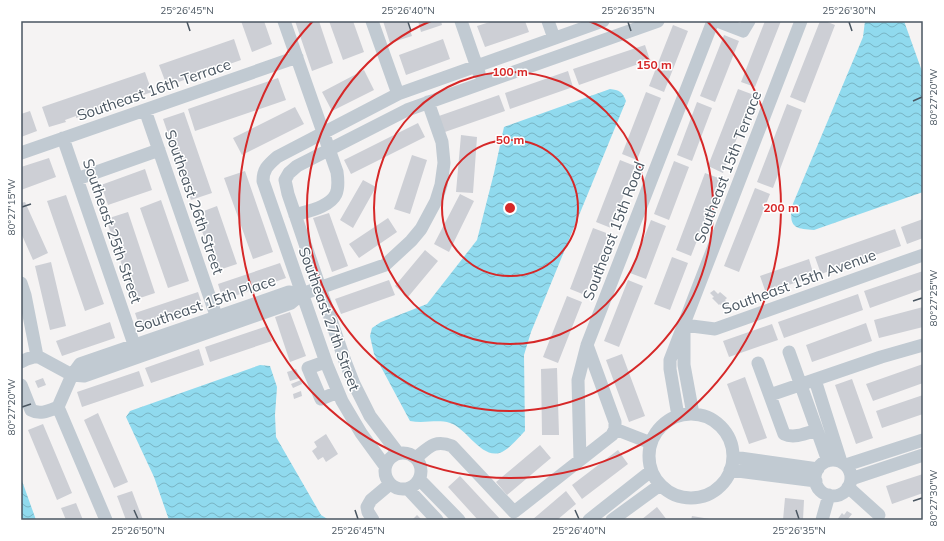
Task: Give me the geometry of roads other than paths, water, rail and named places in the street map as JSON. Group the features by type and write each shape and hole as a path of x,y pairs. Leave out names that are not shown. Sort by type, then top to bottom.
{"street":[{"path":"284,21 330,149 337,172 338,185 336,194 328,202 295,215"},
{"path":"372,21 398,94"},
{"path":"461,21 482,83"},
{"path":"548,21 554,38"},
{"path":"323,133 398,94 603,21"},
{"path":"330,149 407,110 658,21"},
{"name":"Southeast 15th Road","path":"580,460 578,380 587,345 713,21"},
{"path":"717,21 743,31 749,21"},
{"name":"Southeast 15th Terrace","path":"678,416 670,370 670,360 801,21"},
{"name":"Southeast 16th Terrace","path":"21,152 297,57"},
{"path":"302,294 384,265 407,245 421,229 436,201 441,185 444,163 442,142 428,102"},
{"name":"Southeast 26th Street","path":"145,110 219,323"},
{"name":"Southeast 27th Street","path":"323,133 277,157 263,173 263,182 325,362 342,401 361,433 385,466"},
{"name":"Southeast 25th Street","path":"63,138 137,351"},
{"name":"Southeast 27th Street","path":"330,149 297,166 289,173 285,180 295,215 354,384 370,416 398,453"},
{"path":"77,179 159,150"},
{"name":"Southeast 15th Avenue","path":"684,325 715,329 923,255"},
{"path":"21,283 25,295 37,356"},
{"name":"Southeast 15th Place","path":"72,375 80,364 137,351 219,323 289,292 302,294"},
{"name":"Southeast 15th Terrace","path":"684,325 684,365 693,414"},
{"path":"416,458 433,444 444,442 452,446 514,512 612,435 615,430 615,422 587,345"},
{"path":"770,395 881,357 923,345"},
{"path":"789,352 830,467"},
{"path":"21,362 37,356 72,375 58,407 106,520"},
{"path":"670,360 684,365"},
{"path":"325,362 308,368 321,399 338,392"},
{"path":"758,363 784,434 789,436 797,436 817,430"},
{"path":"815,380 830,467 820,490 829,495 840,494 850,483 923,455"},
{"path":"21,385 31,410 36,413 58,407"},
{"path":"693,414 706,417 717,423 731,444 733,457 730,470 725,481 716,490 705,496 693,498 681,497 669,493 660,485 649,462 649,452 651,443 657,431 666,422 678,416 693,414"},
{"path":"615,430 651,443"},
{"path":"730,470 830,467 923,440"},
{"path":"398,453 408,453 416,458 421,468 420,479 413,487 408,489 398,489 390,484 384,473 385,466 390,458 398,453"},
{"path":"733,457 849,469 850,483 879,515"},
{"path":"589,520 652,471"},
{"path":"420,479 459,520"},
{"path":"373,520 367,507 371,500 390,484"},
{"path":"612,520 660,485"},
{"path":"408,489 437,520"},
{"path":"422,504 434,494"},
{"path":"822,520 829,495"}],"water":[{"path":"865,21 904,21 923,74 923,192 814,230 797,228 792,223 792,206 863,37"},
{"path":"610,89 616,90 624,95 626,101 531,332 524,355 525,431 507,449 495,454 481,448 456,426 450,423 440,421 410,421 374,354 370,336 372,328 381,322 427,304 477,240 504,127"},
{"path":"260,365 270,366 277,387 275,415 276,437 321,515 329,520 169,520 154,477 126,417 130,411"},
{"path":"21,478 36,520 21,520"}]}
